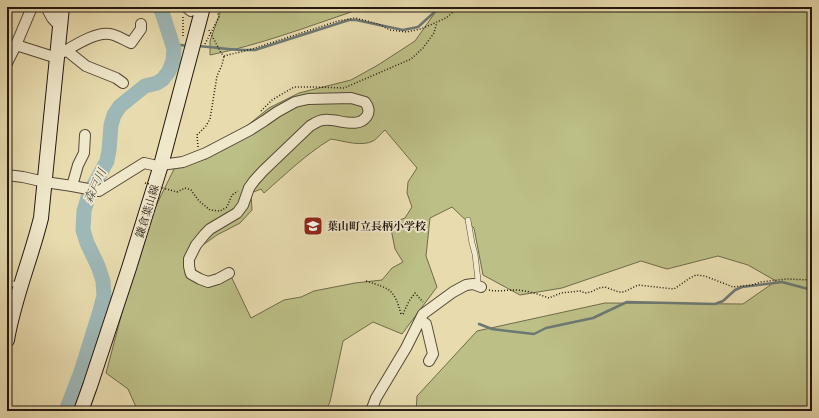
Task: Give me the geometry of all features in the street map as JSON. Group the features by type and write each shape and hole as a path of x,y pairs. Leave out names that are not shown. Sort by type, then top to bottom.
{"main road":[{"path":"7,340 11,322 14,284 41,218 60,54 62,7"},
{"name":"鎌倉葉山線","path":"81,411 129,268 157,165 193,8"}],"street":[{"path":"7,63 32,7"},
{"path":"46,7 52,18 60,27"},
{"path":"60,54 95,35 103,33 112,34 131,43 142,29 141,24"},
{"path":"16,45 60,54 116,78 124,83"},
{"path":"7,175 98,191 144,163 157,165 183,162 206,153 250,130 295,102 308,99 352,98 365,102 368,105 369,110 363,121 353,123 326,119 314,123 254,181 243,205 237,213 204,234 196,245 189,259 191,274 205,281 211,281 229,273"},
{"path":"72,186 78,165 84,153 85,135"},
{"path":"371,411 376,398 406,348 423,314 453,292 466,285 477,286"},
{"path":"420,320 426,324 434,354 428,361"}],"lane":[{"path":"468,220 475,254 478,280 477,286"}],"path":[{"path":"205,45 218,17 216,10 212,7"},
{"path":"224,56 252,49 338,21 355,18 378,24 390,30 406,32 422,29 446,18 459,7"},
{"path":"183,38 183,16 193,8"},
{"path":"272,100 294,87 344,88 411,59 424,48 434,33 437,22"},
{"path":"209,30 224,56"},
{"path":"196,156 199,146 197,135 206,126 210,119 217,76 224,56"},
{"path":"145,183 176,192 185,188 191,190 199,201 210,210 220,211 227,207 232,195 239,190 250,188"},
{"path":"477,286 491,290 515,290 549,298 561,293 585,293 605,287 619,292 624,292 638,285 674,288 696,276 705,276 733,287 786,279 812,280"},
{"path":"366,282 380,286 392,292 397,301 401,314 403,314 408,301 415,293 429,309"}],"green space":[{"path":"222,7 361,7 354,11 283,35 210,55 210,41"},
{"path":"439,7 812,7 812,411 416,411 417,396 477,331 605,303 743,304 776,281 748,265 718,256 667,269 641,261 562,288 520,295 483,275 474,228 452,207 430,218 426,256 437,287 402,334 373,322 343,341 330,402 325,411 133,411 136,407 128,389 106,373 133,271 151,216 175,167 206,159 269,108 299,93 351,80 378,65 415,41","holes":["385,130 417,168 408,182 407,193 412,207 405,218 394,222 391,229 395,249 403,262 392,268 382,280 355,283 314,291 301,297 284,300 251,318 228,270 212,277 203,277 196,271 193,265 194,258 200,247 217,235 240,223 252,210 251,193 261,189 264,193 305,158 331,139 363,144 374,140"]}],"waterway":[{"name":"森戸川","path":"66,411 81,372 104,296 103,281 83,230 84,211 89,194 107,161 111,125 114,115 120,106 145,86 157,83 163,79 169,71 173,61 174,49 159,7"},
{"path":"197,46 255,50 349,20 356,20 403,30 418,27 440,7"},
{"path":"174,49 181,45 188,46"},
{"path":"479,324 492,329 534,334 546,328 593,318 627,302 715,304 723,301 735,290 742,287 782,282 812,290"}],"place":[{"name":"葉山町立長柄小学校","path":"313,226"}]}
